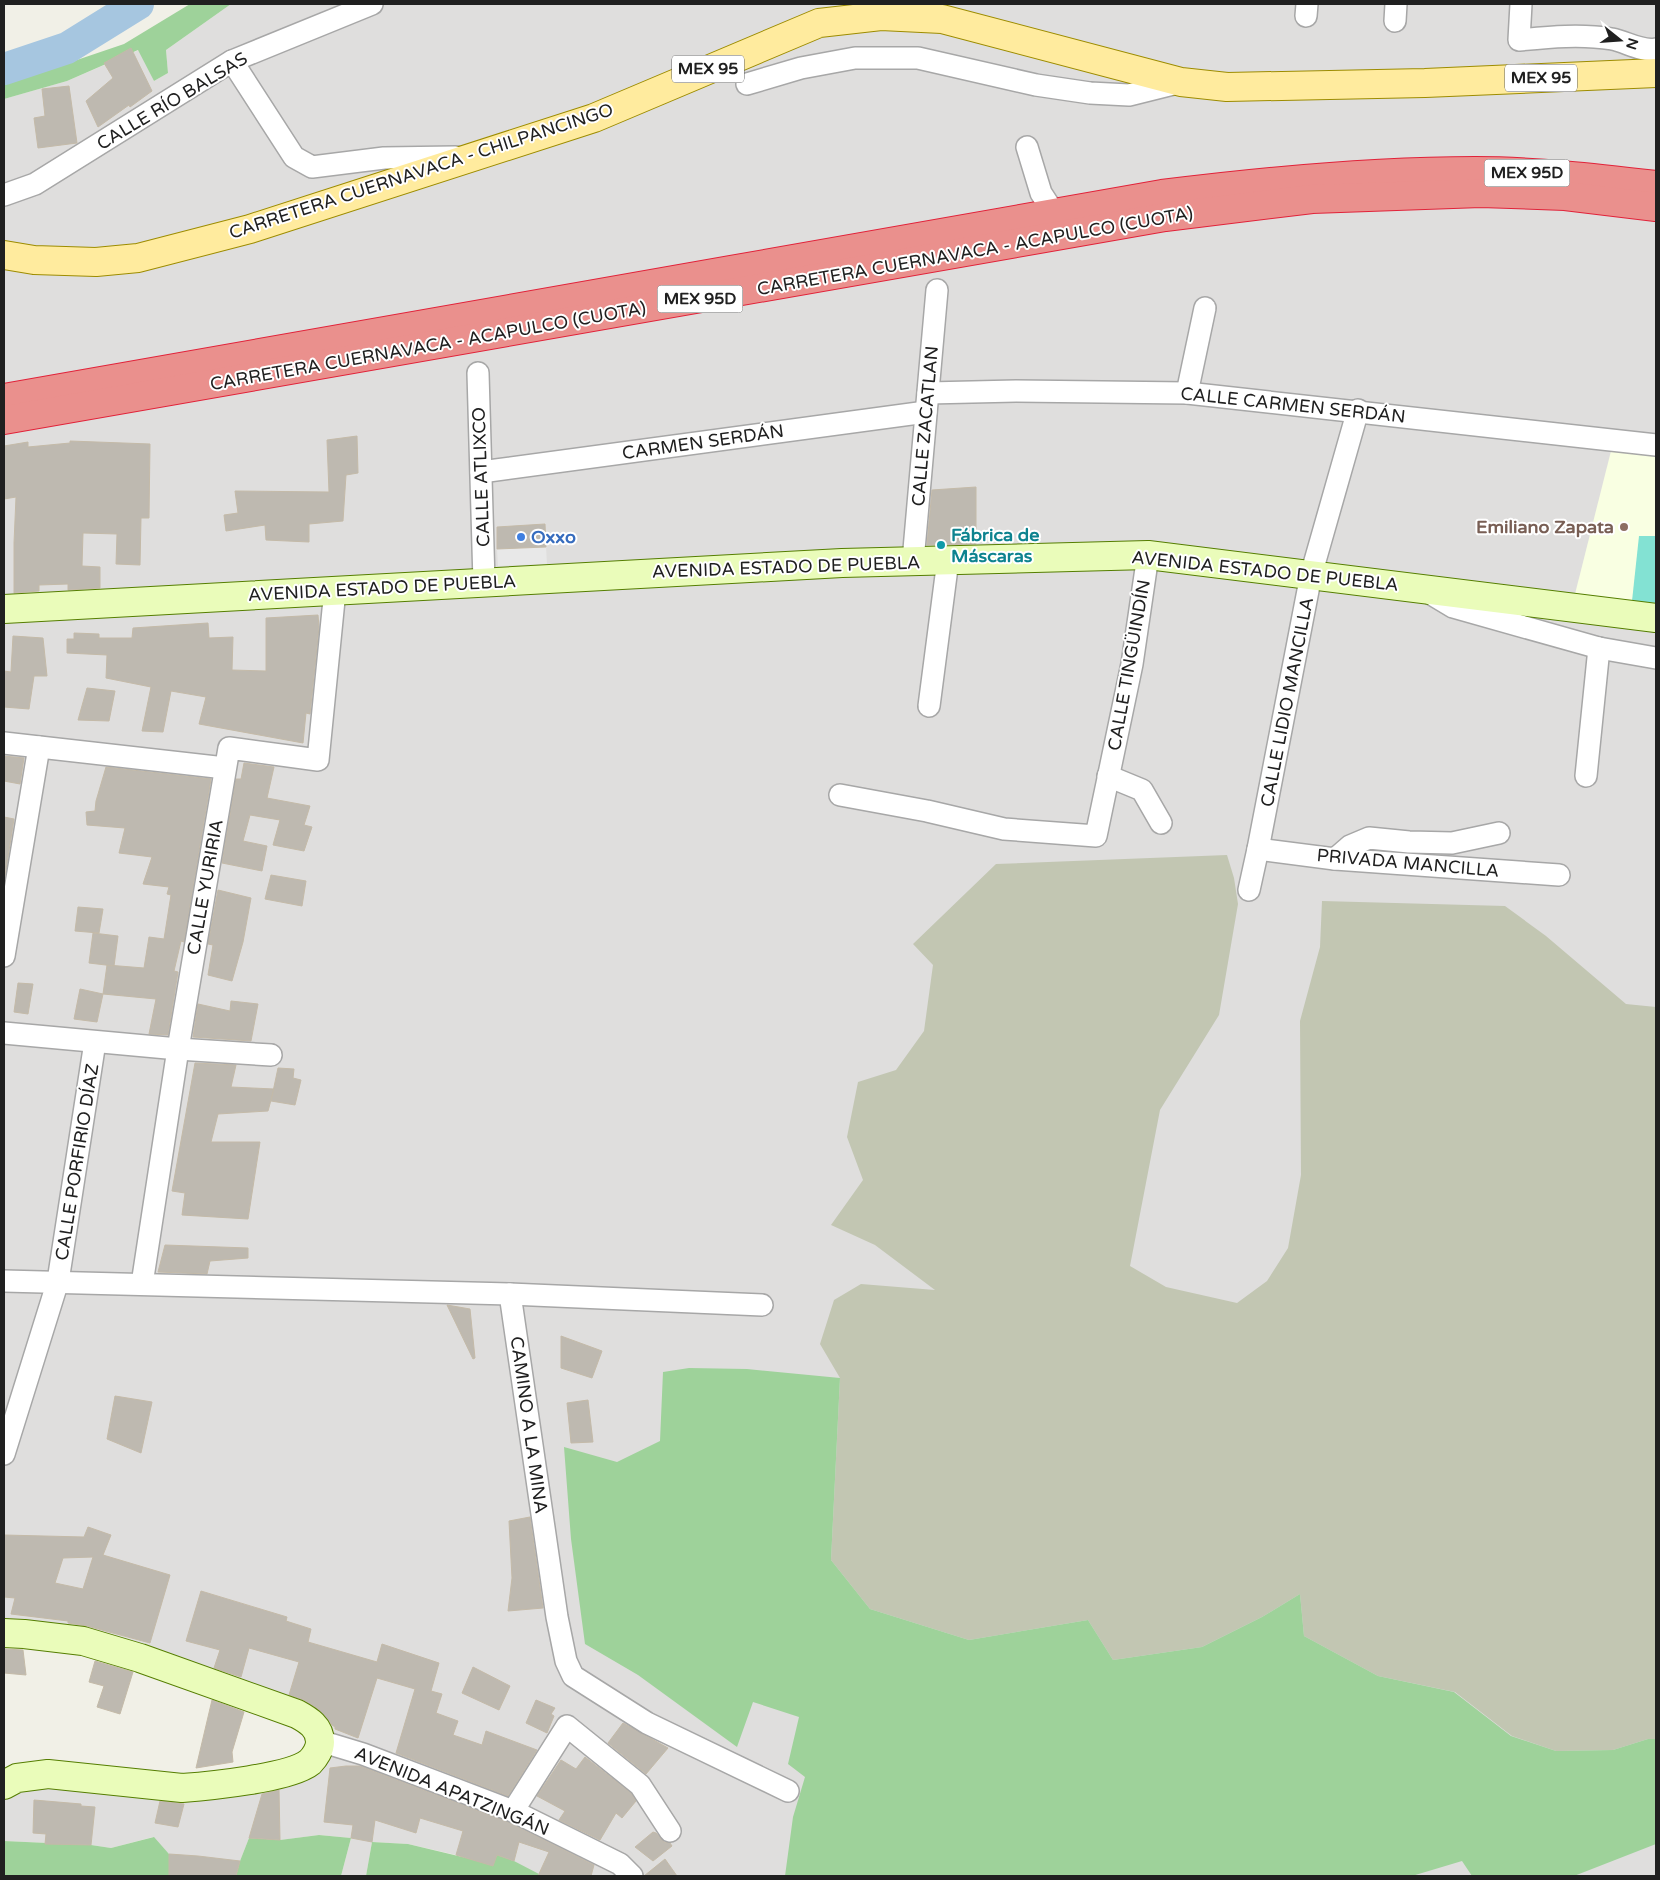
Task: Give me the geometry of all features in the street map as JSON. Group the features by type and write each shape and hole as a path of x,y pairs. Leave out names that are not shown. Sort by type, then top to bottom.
{"highway":[{"name":"CARRETERA CUERNAVACA - ACAPULCO (CUOTA)","path":"4,398 1162,194 1311,177 1477,171 1546,174 1656,185"},
{"name":"CARRETERA CUERNAVACA - ACAPULCO (CUOTA)","path":"4,420 1165,217 1236,207 1312,199 1480,193 1565,196 1656,207"}],"main road":[{"name":"CARRETERA CUERNAVACA - CHILPANCINGO","path":"4,255 34,260 96,262 138,258 250,229 594,118 819,23 881,16 942,19 1181,82 1227,87 1425,83 1649,61"}],"street":[{"name":"CALLE RÍO BALSAS","path":"4,195 35,184 232,61 372,4"},
{"path":"1521,4 1519,40 1561,36 1612,39 1649,61"},
{"path":"747,84 800,68 855,58 918,58 1036,85 1090,93 1129,95 1181,82"},
{"path":"232,61 294,157 312,167 384,158 474,157"},
{"path":"1027,147 1041,193 1054,213"},
{"name":"CALLE ZACATLAN","path":"913,562 937,290"},
{"path":"1187,392 1205,308"},
{"name":"CALLE ATLIXCO","path":"478,373 484,582"},
{"name":"CALLE CARMEN SERDÁN","path":"927,403 1016,391 1187,392 1656,444"},
{"name":"CARMEN SERDÁN","path":"481,472 927,403"},
{"name":"CALLE LIDIO MANCILLA","path":"1249,890 1311,575 1358,410"},
{"name":"AVENIDA ESTADO DE PUEBLA","path":"4,609 842,563 1148,555 1656,618"},
{"name":"CALLE TINGÜINDÍN","path":"840,795 927,811 1004,830 1096,836 1132,664 1148,555"},
{"path":"929,706 948,560"},
{"path":"1422,588 1453,607 1599,648 1656,658"},
{"name":"CALLE YURIRIA","path":"142,1284 178,1049 229,748 318,760 335,590"},
{"path":"1586,776 1599,648"},
{"path":"4,743 225,768"},
{"path":"4,956 39,747"},
{"name":"CALLE TINGÜINDÍN","path":"1108,776 1142,790 1161,823"},
{"path":"1335,859 1350,846 1369,838 1409,842 1452,843 1499,834"},
{"name":"PRIVADA MANCILLA","path":"1258,849 1335,859 1559,875"},
{"path":"4,1032 95,1042 271,1055"},
{"name":"CALLE PORFIRIO DÍAZ","path":"4,1454 10,1411 58,1281 95,1042"},
{"path":"4,1281 510,1294 762,1305"},
{"name":"CAMINO A LA MINA","path":"510,1294 557,1617 566,1661 573,1676 647,1722 788,1791"},
{"path":"4,1633 83,1642 140,1658 297,1714 313,1724 318,1731 320,1741 309,1763 294,1770 277,1775 198,1787 182,1788 48,1774 17,1778 4,1785"},
{"path":"513,1811 567,1726 640,1785 670,1831"},
{"name":"AVENIDA APATZINGÁN","path":"320,1741 363,1754 513,1811 620,1864 632,1876"}],"shaded area":[{"path":"231,4 1656,4 1656,1876 538,1876 539,1874 408,1844 372,1842 366,1876 341,1876 351,1838 319,1835 280,1840 249,1838 236,1876 169,1876 169,1854 153,1837 111,1848 91,1845 4,1841 4,1772 210,1778 302,1756 315,1732 4,1624 4,99 67,81 139,50 154,81 168,73 166,50"},
{"name":"Emiliano Zapata","path":"1611,451 1656,456 1656,603 1574,598"},
{"path":"1639,536 1656,536 1656,603 1632,601"},
{"path":"546,547 547,564 498,566 497,549"},
{"path":"1227,855 1234,878 1238,904 1219,1015 1160,1110 1130,1266 1166,1287 1237,1303 1267,1281 1288,1248 1301,1175 1300,1021 1320,947 1322,901 1505,906 1546,936 1626,1004 1656,1007 1656,1739 1648,1739 1613,1750 1556,1751 1512,1736 1455,1692 1378,1676 1304,1636 1300,1594 1262,1617 1202,1647 1113,1660 1088,1620 969,1640 870,1609 831,1560 840,1378 820,1344 834,1300 861,1284 935,1290 875,1245 831,1225 863,1180 847,1137 858,1082 896,1070 924,1031 933,965 913,944 996,864"}],"green space":[{"path":"190,4 231,4 166,50 168,73 154,81 138,50 67,81 4,99 4,82 18,80 124,44"},
{"path":"689,1368 747,1369 840,1378 831,1560 870,1609 969,1640 1088,1620 1113,1660 1202,1647 1262,1617 1300,1594 1304,1636 1378,1676 1454,1692 1511,1736 1556,1751 1613,1750 1648,1739 1656,1739 1656,1844 1574,1876 1472,1876 1462,1861 1412,1876 785,1876 793,1817 805,1777 788,1764 799,1717 753,1702 737,1747 638,1675 585,1644 571,1539 564,1447 617,1462 660,1441 663,1372"},
{"path":"319,1835 351,1838 341,1876 236,1876 249,1838 280,1840"},
{"path":"154,1837 169,1854 169,1876 4,1876 4,1841 91,1845 111,1848"},
{"path":"372,1842 408,1844 475,1860 497,1855 514,1861 539,1874 538,1876 366,1876"}],"building":[{"path":"131,48 152,91 98,127 86,101 113,78 104,63"},
{"path":"69,86 77,143 38,148 34,118 45,116 42,89"},
{"path":"357,436 358,473 346,475 343,521 309,524 309,542 266,540 265,525 226,531 224,515 238,513 235,491 329,492 327,440"},
{"path":"70,441 150,444 149,518 141,518 140,565 116,564 117,534 83,533 82,566 100,567 100,588 68,590 68,584 39,585 39,591 14,593 16,497 4,499 4,446 28,442 28,447 70,443"},
{"path":"976,487 976,544 927,545 932,490"},
{"path":"545,524 546,547 497,549 497,527"},
{"path":"318,615 319,627 310,714 306,713 303,743 199,724 206,697 171,691 163,732 142,731 151,687 106,678 107,655 67,653 67,639 74,639 74,633 99,634 99,638 132,638 133,628 208,623 209,638 233,637 232,670 266,671 266,618"},
{"path":"13,636 43,638 47,676 34,676 29,709 4,707 4,671 11,672"},
{"path":"87,688 115,691 109,721 78,720"},
{"path":"4,756 24,758 20,784 4,781"},
{"path":"244,763 274,767 267,798 310,806 304,825 312,827 304,851 273,845 280,820 250,815 243,841 267,846 262,871 222,863 236,779 241,779"},
{"path":"106,767 211,779 184,942 181,941 174,971 178,972 168,1035 149,1034 156,999 103,994 107,965 144,968 149,937 164,939 171,895 167,894 169,887 143,884 152,857 119,853 125,828 87,825 86,812 95,811"},
{"path":"4,817 14,819 4,882"},
{"path":"271,875 306,881 302,906 265,899"},
{"path":"218,890 251,898 243,942 232,981 208,975 213,945 208,944"},
{"path":"78,907 103,909 99,933 75,931"},
{"path":"93,933 118,936 114,966 89,963"},
{"path":"18,983 33,984 28,1014 14,1012"},
{"path":"80,989 103,994 97,1022 74,1019"},
{"path":"231,1001 258,1004 251,1041 193,1037 198,1004 230,1011"},
{"path":"195,1063 236,1065 231,1087 274,1089 268,1111 218,1114 211,1142 260,1142 248,1219 182,1215 185,1193 172,1191"},
{"path":"278,1068 294,1069 293,1078 301,1080 295,1105 271,1101"},
{"path":"165,1245 248,1248 248,1258 210,1261 207,1274 158,1272"},
{"path":"447,1305 470,1309 475,1358 473,1359"},
{"path":"561,1336 602,1351 592,1378 561,1368"},
{"path":"115,1396 152,1402 141,1453 107,1439"},
{"path":"588,1400 593,1442 571,1443 567,1403"},
{"path":"530,1517 543,1608 508,1611 512,1578 509,1521"},
{"path":"88,1527 111,1535 103,1555 170,1575 150,1643 87,1626 68,1623 68,1621 11,1614 15,1598 4,1597 4,1535 84,1537","holes":["93,1557 83,1589 55,1583 63,1558"]},
{"path":"201,1591 287,1617 286,1621 311,1629 308,1642 377,1662 382,1644 439,1663 431,1691 442,1694 436,1713 458,1721 453,1735 482,1745 486,1731 537,1750 508,1796 396,1753 415,1689 377,1678 358,1738 335,1729 318,1709 304,1700 289,1695 299,1662 249,1648 241,1677 214,1668 220,1650 186,1641"},
{"path":"4,1649 23,1650 26,1675 4,1673"},
{"path":"95,1661 133,1672 120,1714 97,1707 104,1686 89,1682"},
{"path":"473,1667 510,1686 499,1710 462,1693"},
{"path":"212,1700 244,1712 232,1752 233,1762 196,1768"},
{"path":"536,1700 555,1708 551,1714 554,1716 547,1733 526,1723"},
{"path":"623,1723 668,1748 646,1774 608,1743"},
{"path":"585,1757 631,1793 636,1801 622,1818 616,1813 600,1840 559,1820 565,1811 537,1796 561,1760 576,1769"},
{"path":"360,1766 508,1822 594,1865 591,1876 538,1876 549,1852 519,1842 514,1861 497,1855 493,1866 456,1855 463,1831 420,1818 416,1833 375,1820 372,1842 351,1838 353,1825 324,1822 330,1768"},
{"path":"279,1790 280,1840 249,1838 262,1794"},
{"path":"34,1800 95,1807 91,1845 45,1844 46,1834 33,1833"},
{"path":"160,1801 184,1804 178,1827 155,1823"},
{"path":"653,1832 664,1842 670,1843 672,1846 653,1861 635,1847"},
{"path":"169,1854 240,1861 236,1876 169,1876"},
{"path":"665,1859 677,1876 644,1876"}],"waterway":[{"path":"4,69 67,48 138,4"}],"place":[{"name":"Emiliano Zapata","path":"1624,527"},
{"name":"Oxxo","path":"521,537"},
{"name":"Fábrica de Máscaras","path":"941,545"}]}
